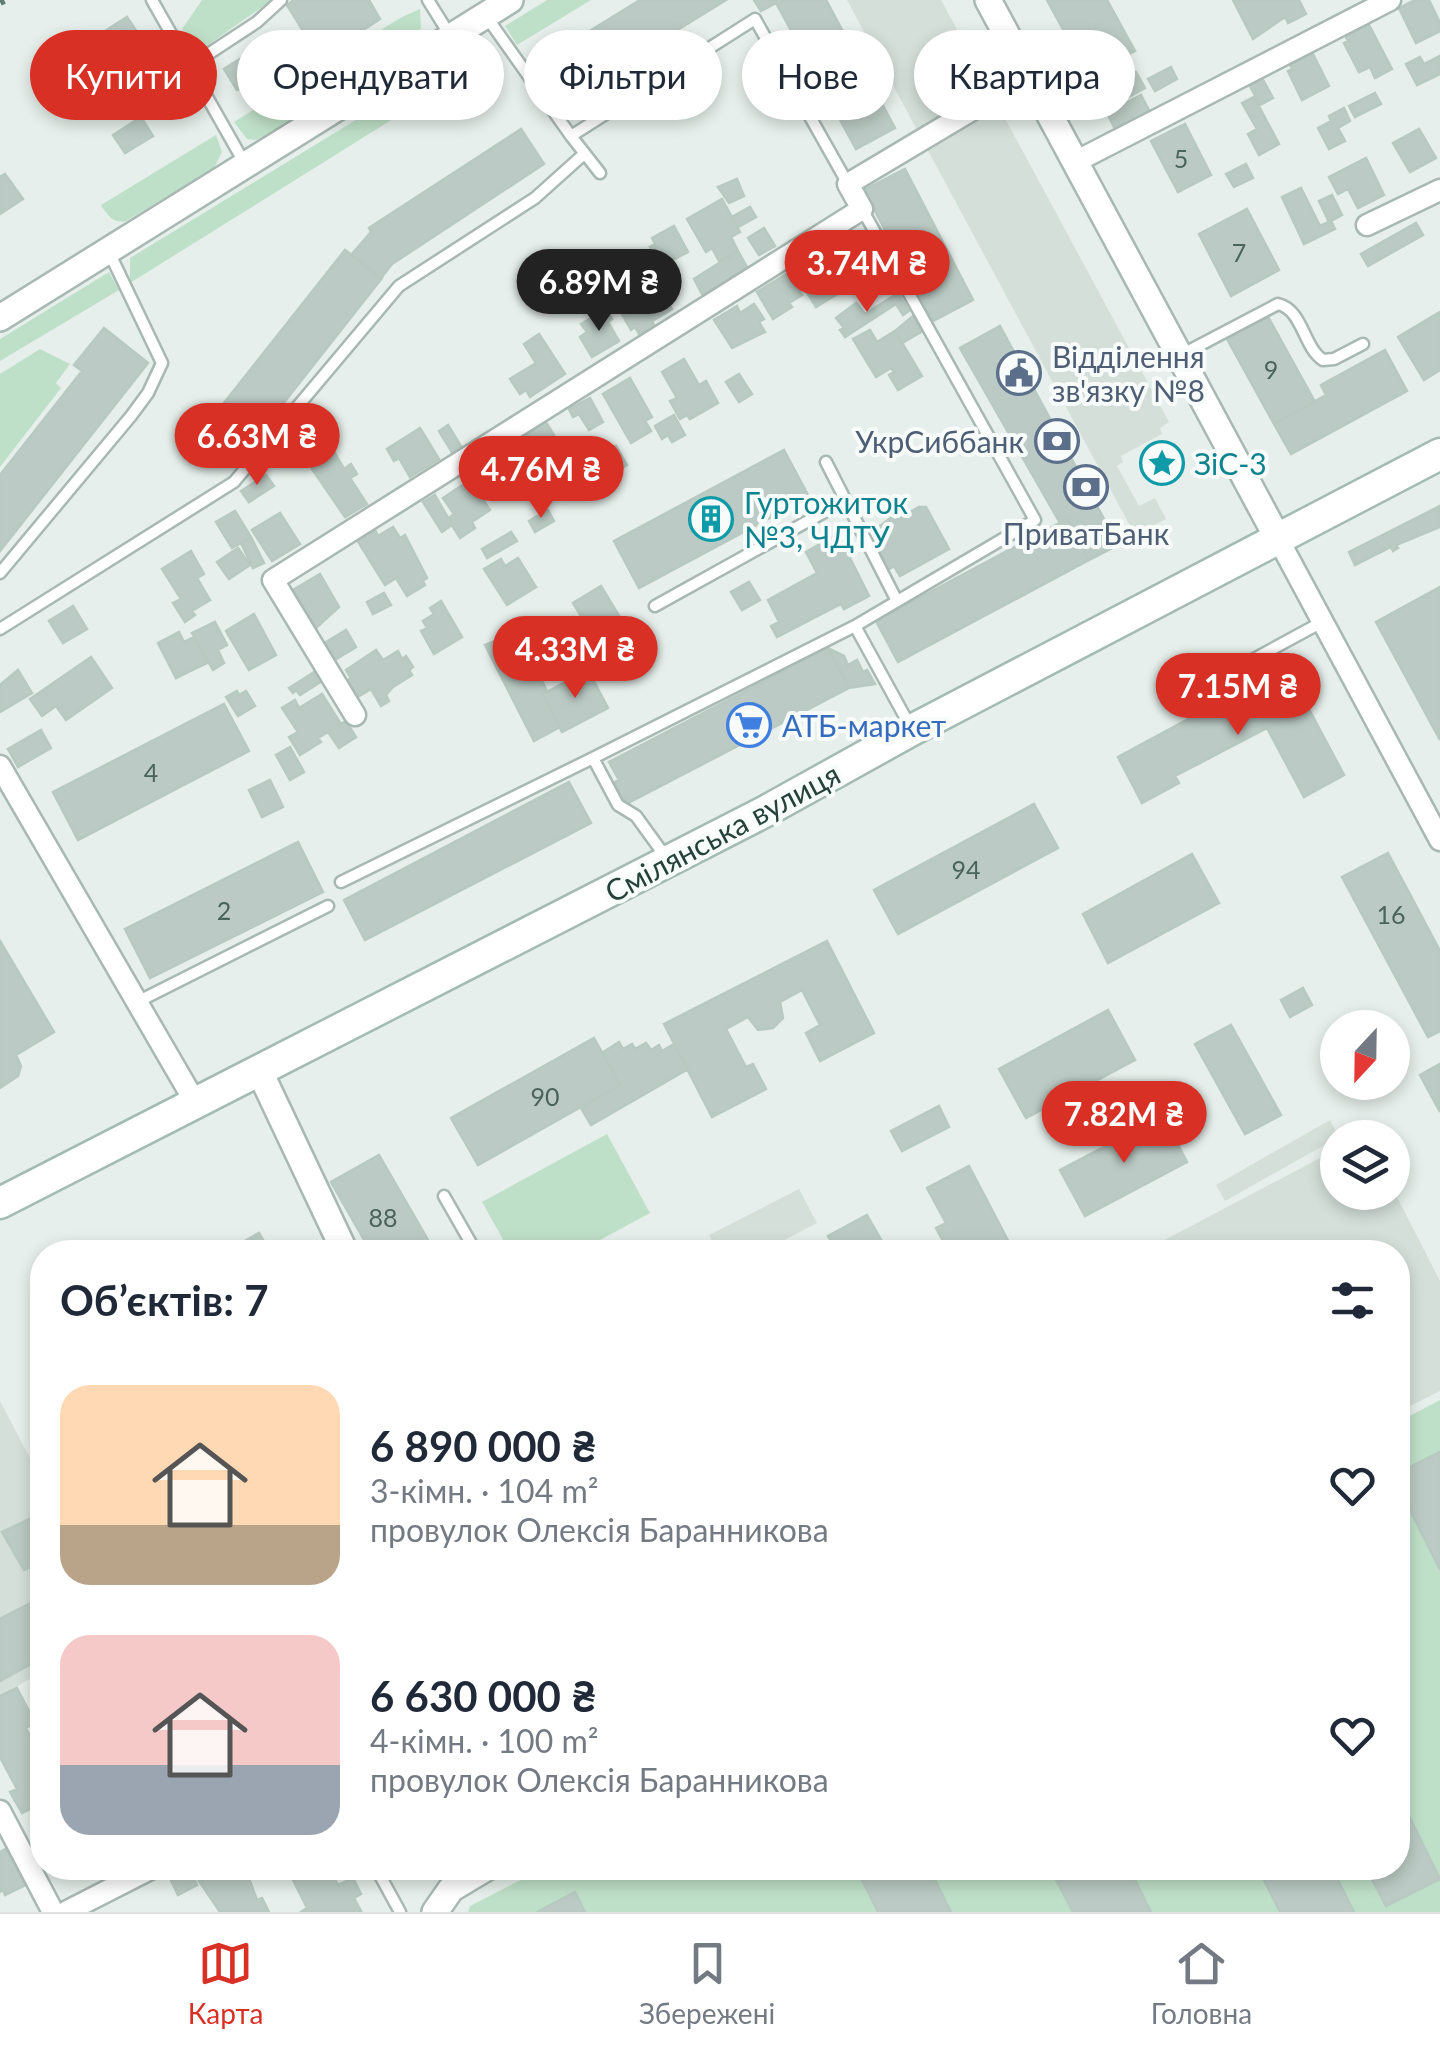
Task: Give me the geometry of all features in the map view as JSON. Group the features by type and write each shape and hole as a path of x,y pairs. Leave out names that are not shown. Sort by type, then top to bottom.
{"main road":[{"name":"Смілянська вулиця","path":"0,1204 668,862 1440,454"}],"street":[{"path":"463,30 510,0"},
{"path":"988,0 1004,30"},
{"path":"1075,162 1390,0"},
{"path":"0,318 318,120"},
{"path":"355,714 273,580 862,208 848,184 955,120"},
{"path":"1053,120 1440,840"},
{"path":"1367,225 1440,190"},
{"path":"0,766 195,1102"},
{"path":"259,1070 339,1240"},
{"path":"0,1811 30,1868"},
{"path":"36,1880 53,1912"},
{"path":"66,1912 129,1880"},
{"path":"435,1912 451,1889 466,1880"}],"lane":[{"path":"152,0 169,30"},
{"path":"217,48 257,22 280,0"},
{"path":"428,0 447,30"},
{"path":"486,16 600,173"},
{"path":"571,136 755,19 848,184"},
{"path":"217,114 246,165"},
{"path":"0,629 234,482 399,286 546,190 584,154"},
{"path":"341,882 855,626 1034,520 862,208"},
{"path":"0,573 148,393 162,362 108,251"},
{"path":"1180,356 1278,304 1292,311 1315,354 1323,360 1334,359 1362,344"},
{"path":"826,462 896,600"},
{"path":"655,606 846,500"},
{"path":"1222,677 1322,621"},
{"path":"855,626 912,730"},
{"path":"593,758 618,805 636,816 668,862"},
{"path":"139,1001 328,906"},
{"path":"444,1196 469,1240"},
{"path":"383,1880 400,1912"}],"shaded area":[{"path":"847,0 941,0 957,30 914,30 914,120 1006,120 1169,422 1160,428 1162,434 1121,456 1123,462 1117,466 1139,506 1155,498 1166,519 1135,535 894,87 894,30 863,30"},
{"path":"1320,1126 1320,1148 1225,1201 1216,1185"},
{"path":"1320,1158 1320,1210 1404,1210 1440,1281 1440,1391 1410,1406 1410,1240 1165,1240"},
{"path":"799,1189 817,1223 784,1240 712,1240 709,1235"},
{"path":"0,1401 30,1458 30,1679 0,1696"}],"green space":[{"path":"202,0 272,0 217,39 217,30 182,29"},
{"path":"547,0 591,0 542,30 524,30 524,41 517,45 505,26"},
{"path":"420,9 421,28 381,30"},
{"path":"291,120 256,140 247,139 234,122"},
{"path":"356,120 391,120 130,283 130,258"},
{"path":"216,135 222,152 214,168 126,221 114,220 103,209 101,205"},
{"path":"109,272 119,290 0,361 0,339"},
{"path":"40,349 70,364 56,383 61,388 0,467 0,374"},
{"path":"607,1134 650,1213 600,1240 503,1240 482,1202"},
{"path":"1440,1400 1440,1912 468,1912 470,1906 521,1880 1410,1880 1410,1416"}],"building":[{"path":"294,0 369,0 380,19 363,30 303,30 287,5"},
{"path":"640,0 726,0 677,30 592,30"},
{"path":"754,0 826,0 842,30 791,30 776,3 761,11"},
{"path":"1047,0 1107,0 1123,30 1063,30"},
{"path":"1233,0 1299,0 1306,14 1288,23 1285,17 1253,39"},
{"path":"1415,0 1429,0 1440,23 1440,31 1416,43 1399,8"},
{"path":"127,17 136,30 107,30"},
{"path":"1368,23 1392,69 1375,78 1370,67 1359,72 1344,43 1348,41 1345,35"},
{"path":"1312,52 1329,86 1302,100 1288,71 1292,69 1289,63"},
{"path":"1440,56 1440,74 1417,85 1406,64 1420,57 1424,64"},
{"path":"237,61 237,90 224,69"},
{"path":"1171,67 1177,79 1155,91 1148,79"},
{"path":"1135,73 1145,88 1135,93"},
{"path":"1261,76 1273,98 1260,105 1248,82"},
{"path":"1375,93 1381,104 1355,117 1349,106"},
{"path":"1141,95 1150,112 1116,131 1110,120 1135,120 1135,98"},
{"path":"1254,97 1279,144 1259,155 1248,134 1257,129 1242,103"},
{"path":"1344,108 1350,121 1338,128 1345,141 1329,149 1318,128"},
{"path":"143,120 153,136 125,153 113,135"},
{"path":"840,120 891,120 895,128 856,149"},
{"path":"1185,124 1211,175 1178,192 1151,141"},
{"path":"521,129 544,164 392,264 381,278 351,255 371,232 369,228"},
{"path":"1419,129 1436,158 1410,172 1393,143"},
{"path":"1366,158 1384,195 1358,208 1348,189 1338,194 1329,177"},
{"path":"1246,164 1253,178 1234,187 1226,174"},
{"path":"905,169 973,300 933,321 864,190"},
{"path":"5,174 23,199 0,214 0,177"},
{"path":"737,179 744,196 729,203 718,187"},
{"path":"1301,188 1320,226 1331,221 1335,229 1304,244 1282,197"},
{"path":"1332,195 1342,215 1329,222 1319,201"},
{"path":"722,199 740,232 731,237 738,251 719,261 712,248 706,252 687,219"},
{"path":"750,207 756,217 738,227 732,217"},
{"path":"1247,209 1279,270 1231,296 1199,234"},
{"path":"1416,223 1423,235 1368,266 1361,254"},
{"path":"674,226 688,252 661,266 650,247 655,244 652,238"},
{"path":"764,228 775,246 759,255 748,238"},
{"path":"842,243 850,256 865,246 876,263 844,283 847,288 816,307 800,281 810,274 805,265"},
{"path":"345,250 382,278 234,466 197,437"},
{"path":"738,251 748,269 702,294 694,279"},
{"path":"590,258 604,278 593,286 578,266"},
{"path":"641,259 672,309 652,321 619,273"},
{"path":"788,273 802,295 773,319 757,292"},
{"path":"898,293 909,311 903,315 896,304 845,337 836,318 856,303 865,314"},
{"path":"641,303 654,325 639,334 635,327 631,330 622,314"},
{"path":"754,304 764,319 759,322 765,332 732,348 714,320 737,306 740,313"},
{"path":"606,309 612,319 608,322 619,341 592,357 580,337 587,332 581,324"},
{"path":"1440,312 1440,370 1424,380 1398,337"},
{"path":"1267,315 1315,402 1274,424 1226,337"},
{"path":"913,316 921,332 902,343 895,331"},
{"path":"1000,326 1118,545 1089,560 1067,519 1060,523 960,348"},
{"path":"104,328 148,363 0,551 0,475 82,371 74,365"},
{"path":"870,330 877,342 895,331 922,376 898,390 889,375 894,372 891,368 876,377 853,339"},
{"path":"539,334 565,374 530,397 526,390 520,394 510,379 536,363 524,344"},
{"path":"1385,350 1407,391 1291,454 1274,424 1326,395 1321,385"},
{"path":"684,359 699,385 706,381 718,403 690,419 687,415 680,419 670,401 677,398 662,372"},
{"path":"739,374 752,394 739,402 726,382"},
{"path":"630,378 652,417 645,421 651,431 631,443 603,394"},
{"path":"590,398 603,422 589,430 579,414 573,417 569,409"},
{"path":"674,415 685,435 672,442 668,435 662,439 655,426"},
{"path":"545,421 554,435 545,441 567,474 545,489 531,469 524,473 509,450"},
{"path":"448,425 462,448 453,454 439,431"},
{"path":"420,428 439,459 410,477 399,458 394,461 387,449"},
{"path":"330,445 344,469 351,464 357,474 350,478 367,504 345,517 306,460"},
{"path":"616,446 627,465 604,478 595,462"},
{"name":"Гуртожиток №3, ЧДТУ","path":"784,450 809,497 639,588 614,541"},
{"path":"266,475 274,486 249,502 241,491"},
{"path":"470,480 490,510 472,522 475,528 460,538 448,519 454,514 443,498"},
{"path":"435,495 452,525 442,532 423,502"},
{"path":"1440,506 1440,527 1355,565 1349,552"},
{"path":"926,507 949,549 900,576 894,566 888,570 868,535 892,517 894,521"},
{"path":"548,510 554,521 535,532 529,521"},
{"path":"235,511 251,537 232,548 216,522"},
{"path":"280,513 300,544 272,561 252,530"},
{"path":"1067,519 1089,560 898,662 876,621"},
{"path":"393,527 400,538 405,535 427,578 423,581 425,585 407,596 396,578 385,585 357,540 375,530 378,536"},
{"path":"511,532 517,541 487,558 482,549"},
{"path":"838,534 869,596 844,609 841,604 777,637 771,626 779,622 768,600 817,573 806,552"},
{"path":"251,537 264,563 253,568 241,543"},
{"path":"238,548 250,565 229,579 217,562"},
{"path":"191,551 204,574 197,578 210,600 192,611 195,615 185,622 173,603 181,599 162,569"},
{"path":"518,558 536,587 507,605 484,569 501,559 505,566"},
{"path":"320,574 339,607 316,628 293,590"},
{"path":"749,582 760,600 742,610 731,592"},
{"path":"601,586 621,619 579,638 573,628 584,621 573,603"},
{"path":"1440,587 1440,740 1376,622"},
{"path":"384,593 391,605 373,614 367,602"},
{"path":"441,601 462,637 434,654 421,631 427,628 423,621 434,614 430,608"},
{"path":"73,606 87,629 63,643 49,621"},
{"path":"254,614 276,655 249,670 226,631"},
{"path":"215,622 227,645 218,650 224,663 213,670 192,633"},
{"path":"621,627 630,639 609,653 601,640"},
{"path":"346,630 356,647 333,661 323,644"},
{"path":"179,632 184,642 194,637 207,663 176,678 158,643"},
{"path":"517,632 547,691 543,694 560,727 534,741 485,645"},
{"path":"569,643 583,669 572,677 555,653"},
{"path":"828,648 849,688 628,803 626,799 622,801 613,783 619,780 609,762"},
{"path":"828,648 844,656 848,665 857,660 875,684 849,688"},
{"path":"376,650 383,660 398,651 413,667 409,670 412,675 393,687 386,695 389,701 381,706 371,689 356,698 346,681 351,678 346,670"},
{"path":"91,657 112,688 66,720 56,706 42,716 30,699"},
{"path":"1286,666 1344,775 1304,797 1267,728 1175,776 1179,783 1142,803 1118,757"},
{"path":"319,669 325,679 300,695 289,688"},
{"path":"18,670 32,693 0,712 0,685"},
{"path":"588,670 608,708 562,732 543,694"},
{"path":"237,691 239,695 246,691 255,706 238,716 226,697"},
{"path":"322,694 341,724 300,755 289,737 298,732 282,708 295,700 299,708"},
{"path":"224,704 249,751 78,840 53,792"},
{"path":"346,721 356,737 339,748 328,732"},
{"path":"41,730 51,748 18,767 8,749"},
{"path":"290,747 304,772 290,780 276,755"},
{"path":"270,780 283,807 262,817 249,790"},
{"path":"569,782 591,823 365,940 344,900"},
{"path":"1034,804 1058,848 898,934 874,890"},
{"path":"298,842 323,892 150,978 125,929"},
{"path":"1388,853 1440,951 1440,1031 1428,1037 1342,877"},
{"path":"1192,854 1219,903 1108,963 1083,914"},
{"path":"0,941 54,1032 16,1055 21,1066 18,1076 0,1088"},
{"path":"827,941 874,1033 820,1061 806,1033 820,1025 802,990 780,1002 783,1018 773,1028 758,1030 748,1017 726,1029 746,1067 753,1064 766,1089 712,1117 664,1024"},
{"path":"1303,988 1312,1005 1290,1017 1281,1000"},
{"path":"1108,1010 1135,1060 1026,1118 999,1069"},
{"path":"1231,1025 1281,1115 1245,1134 1195,1044"},
{"path":"594,1038 620,1085 478,1165 451,1118"},
{"path":"619,1042 623,1049 632,1044 635,1049 646,1043 651,1050 659,1045 662,1051 674,1044 688,1069 591,1125 581,1108 620,1085 602,1053"},
{"path":"1440,1064 1440,1112 1420,1075"},
{"path":"939,1106 949,1127 902,1151 891,1131"},
{"path":"1163,1116 1187,1162 1085,1216 1060,1170"},
{"path":"379,1155 428,1240 364,1240 331,1182"},
{"path":"969,1166 1008,1240 942,1240 936,1228 946,1223 927,1188"},
{"path":"867,1215 881,1240 830,1240 828,1236"},
{"path":"1440,1452 1440,1570 1410,1510 1410,1467"},
{"path":"30,1519 30,1567 24,1570 2,1532"},
{"path":"30,1603 30,1665 0,1681 0,1619"},
{"path":"17,1688 30,1713 30,1726 26,1728 30,1736 30,1809 22,1813 10,1792 17,1789 0,1757 0,1696"},
{"path":"1410,1818 1440,1879 1386,1906 1372,1880 1410,1880"},
{"path":"13,1845 32,1882 5,1895 3,1890 0,1892 0,1852"},
{"path":"171,1880 195,1880 197,1885 178,1895"},
{"path":"250,1880 257,1900 262,1898 269,1912 220,1912 199,1881"},
{"path":"293,1880 335,1880 338,1885 354,1880 361,1894 354,1898 361,1911 301,1912 307,1908"},
{"path":"862,1880 935,1880 951,1912 878,1912"},
{"path":"1056,1880 1135,1880 1151,1912 1073,1912"},
{"path":"1264,1880 1338,1880 1354,1912 1280,1912"},
{"path":"575,1892 585,1912 537,1912"}],"railway":[{"path":"0,2 4,0"}],"place":[{"name":"Відділення зв'язку №8","path":"1019,373"},
{"name":"УкрСиббанк","path":"1057,441"},
{"name":"ЗіС-3","path":"1162,463"},
{"name":"ПриватБанк","path":"1086,487"},
{"name":"Гуртожиток №3, ЧДТУ","path":"711,519"},
{"name":"АТБ-маркет","path":"749,725"}]}
